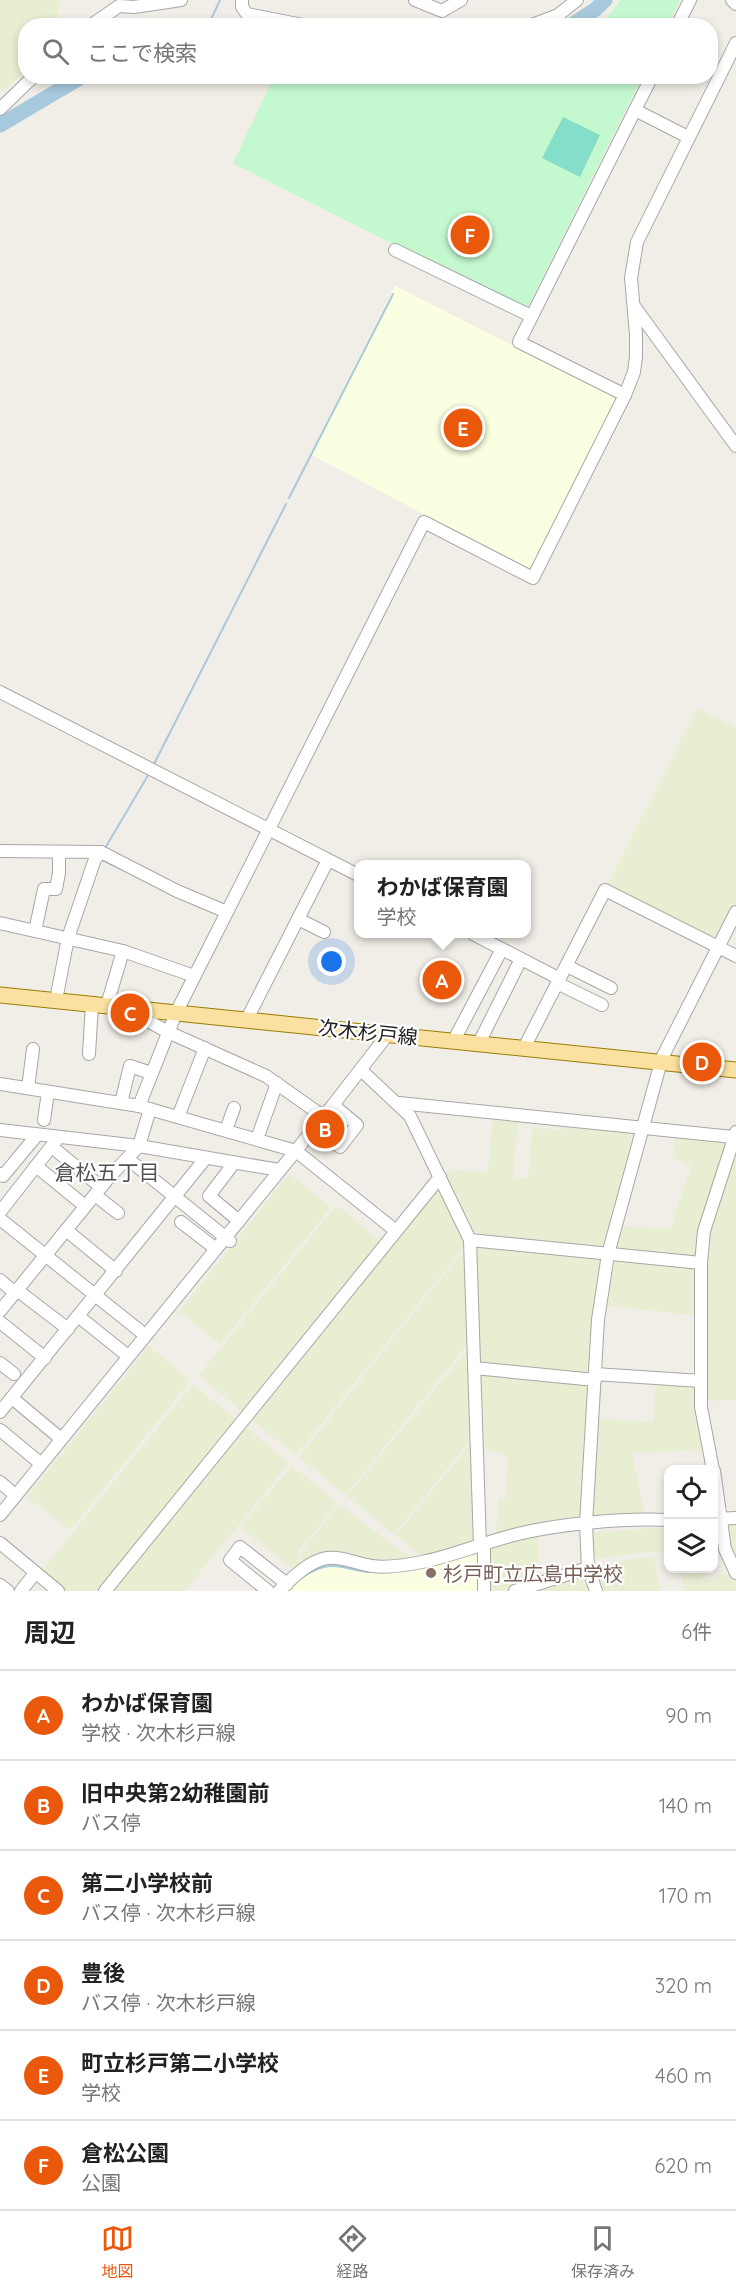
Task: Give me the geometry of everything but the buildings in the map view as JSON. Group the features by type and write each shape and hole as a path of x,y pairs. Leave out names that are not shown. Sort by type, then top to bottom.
{"main road":[{"name":"次木杉戸線","path":"0,995 736,1070"}],"street":[{"path":"100,18 120,3 134,7 181,0"},
{"path":"242,0 242,7 247,14 267,18"},
{"path":"415,0 442,11 460,0"},
{"path":"550,18 578,0"},
{"path":"681,18 690,0"},
{"path":"732,0 736,4"},
{"path":"718,79 736,44"},
{"path":"3,103 25,84"},
{"path":"625,395 519,342 648,84"},
{"path":"0,1311 85,1206 139,1146 151,1073 176,1013 424,522 533,578 625,395 634,372 636,334 631,278 637,242 715,84"},
{"path":"635,110 688,137"},
{"path":"395,250 531,316"},
{"path":"633,306 736,446"},
{"path":"0,692 268,833"},
{"path":"0,701 148,776 354,873"},
{"path":"0,851 102,852 171,888 226,912"},
{"path":"35,931 44,889 56,889 60,852"},
{"path":"56,1000 68,938 95,859 102,852"},
{"path":"247,1019 328,860"},
{"path":"524,1048 605,890 736,956"},
{"path":"596,1591 588,1568 586,1524 598,1320 608,1254 643,1128 664,1063 721,948 736,912"},
{"path":"297,919 324,932"},
{"path":"0,923 123,951 194,976"},
{"path":"721,948 736,926"},
{"path":"481,938 602,1005"},
{"path":"454,1040 502,949"},
{"path":"89,1054 123,951"},
{"path":"479,1043 521,959"},
{"path":"567,966 611,988"},
{"path":"107,1005 266,1076 277,1083 295,1103 324,1117"},
{"path":"0,1515 13,1502 60,1438 216,1249 228,1240 239,1221 388,1034"},
{"path":"178,1117 205,1048"},
{"path":"28,1088 33,1049"},
{"path":"121,1103 130,1066 151,1073"},
{"path":"361,1070 399,1103 410,1116 470,1240 484,1591"},
{"path":"257,1139 277,1083"},
{"path":"0,1084 145,1108 296,1151 396,1231"},
{"path":"44,1120 48,1092"},
{"path":"399,1103 643,1128 735,1134 704,1231 700,1263 701,1407 712,1465"},
{"path":"315,1128 339,1147 357,1125 333,1105"},
{"path":"226,1130 234,1108"},
{"path":"0,1130 37,1135 55,1142 139,1146 279,1170"},
{"path":"0,1174 3,1176 37,1135"},
{"path":"0,1212 55,1142"},
{"path":"55,1142 118,1213"},
{"path":"128,1159 228,1240"},
{"path":"60,1438 5,1403 45,1358 205,1159"},
{"path":"234,1163 209,1196 239,1221"},
{"path":"36,1166 85,1206"},
{"path":"105,1591 440,1177"},
{"path":"0,1219 145,1335"},
{"path":"181,1222 216,1249"},
{"path":"66,1230 116,1270"},
{"path":"470,1240 700,1263"},
{"path":"0,1280 68,1329"},
{"path":"78,1316 128,1356"},
{"path":"0,1322 45,1358"},
{"path":"0,1363 14,1374"},
{"path":"474,1368 595,1377 701,1381"},
{"path":"0,1430 40,1463"},
{"path":"0,1482 13,1502"},
{"path":"718,1519 736,1518"},
{"path":"268,1591 230,1560 240,1546 283,1587 307,1567 326,1558 375,1566 397,1565 422,1562 535,1530 586,1524 664,1520"},
{"path":"718,1523 725,1550 736,1573"},
{"path":"0,1543 58,1591"},
{"path":"515,1591 588,1568"},
{"path":"21,1591 35,1573"},
{"path":"0,1585 8,1591"}],"shaded area":[{"path":"0,0 61,0 57,18 18,18 18,78 4,90 0,89"},
{"path":"395,286 615,397 531,568 527,569 310,454"},
{"path":"697,708 736,728 736,912 718,947 605,890"},
{"path":"493,1113 519,1115 513,1177 528,1178 533,1128 563,1130 564,1120 643,1128 616,1226 670,1229 691,1166 673,1157 676,1131 733,1137 728,1155 736,1157 736,1400 701,1401 708,1450 632,1453 646,1520 592,1524 598,1419 653,1422 656,1378 701,1381 701,1316 600,1305 586,1524 495,1541 499,1498 506,1499 508,1456 478,1447 470,1240 439,1174 459,1170 488,1173"},
{"path":"289,1174 331,1207 220,1344 179,1312"},
{"path":"440,1182 467,1243 296,1455 248,1417"},
{"path":"337,1205 383,1244 245,1414 199,1375"},
{"path":"468,1245 471,1340 345,1495 299,1457"},
{"path":"149,1346 190,1381 70,1530 27,1497"},
{"path":"471,1346 474,1435 394,1534 347,1496"},
{"path":"193,1384 239,1422 101,1591 64,1591 41,1572"},
{"path":"242,1424 289,1463 185,1591 107,1591"},
{"path":"475,1439 478,1541 422,1557 396,1535"},
{"path":"292,1466 338,1503 298,1551 297,1557 302,1565 294,1570 240,1527"},
{"path":"340,1505 411,1559 375,1563 306,1563 301,1559 301,1552"},
{"path":"726,1525 736,1525 736,1564 732,1558"},
{"path":"664,1528 664,1550 593,1559 593,1533"},
{"path":"538,1535 539,1579 501,1591 489,1591 490,1548"},
{"name":"杉戸町立広島中学校","path":"471,1554 472,1557 477,1555 480,1558 480,1591 286,1591 312,1572 326,1567 338,1566 378,1573 421,1568"},
{"path":"654,1556 660,1591 598,1591 589,1566"},
{"path":"580,1572 587,1591 524,1591"},
{"path":"682,1573 701,1573 702,1580 716,1579 717,1575 734,1573 736,1591 685,1591"}],"green space":[{"path":"621,0 680,0 671,18 606,18"},
{"path":"271,84 639,84 528,307 523,310 233,163"},
{"path":"563,117 600,135 580,177 542,158"}],"waterway":[{"path":"212,18 220,0"},
{"path":"582,18 605,0"},
{"path":"0,125 69,84"},
{"path":"289,498 393,294"},
{"path":"154,764 286,504"},
{"path":"104,850 150,772"},
{"path":"100,859 119,868"},
{"path":"301,1578 328,1566 369,1572"}],"place":[{"name":"倉松公園","path":"470,235"},
{"name":"町立杉戸第二小学校","path":"463,428"},
{"name":"わかば保育園","path":"442,980"},
{"name":"第二小学校前","path":"130,1013"},
{"name":"豊後","path":"702,1062"},
{"name":"旧中央第2幼稚園前","path":"325,1129"},
{"name":"杉戸町立広島中学校","path":"431,1573"}],"district":[{"name":"倉松五丁目","path":"107,1172"}]}
